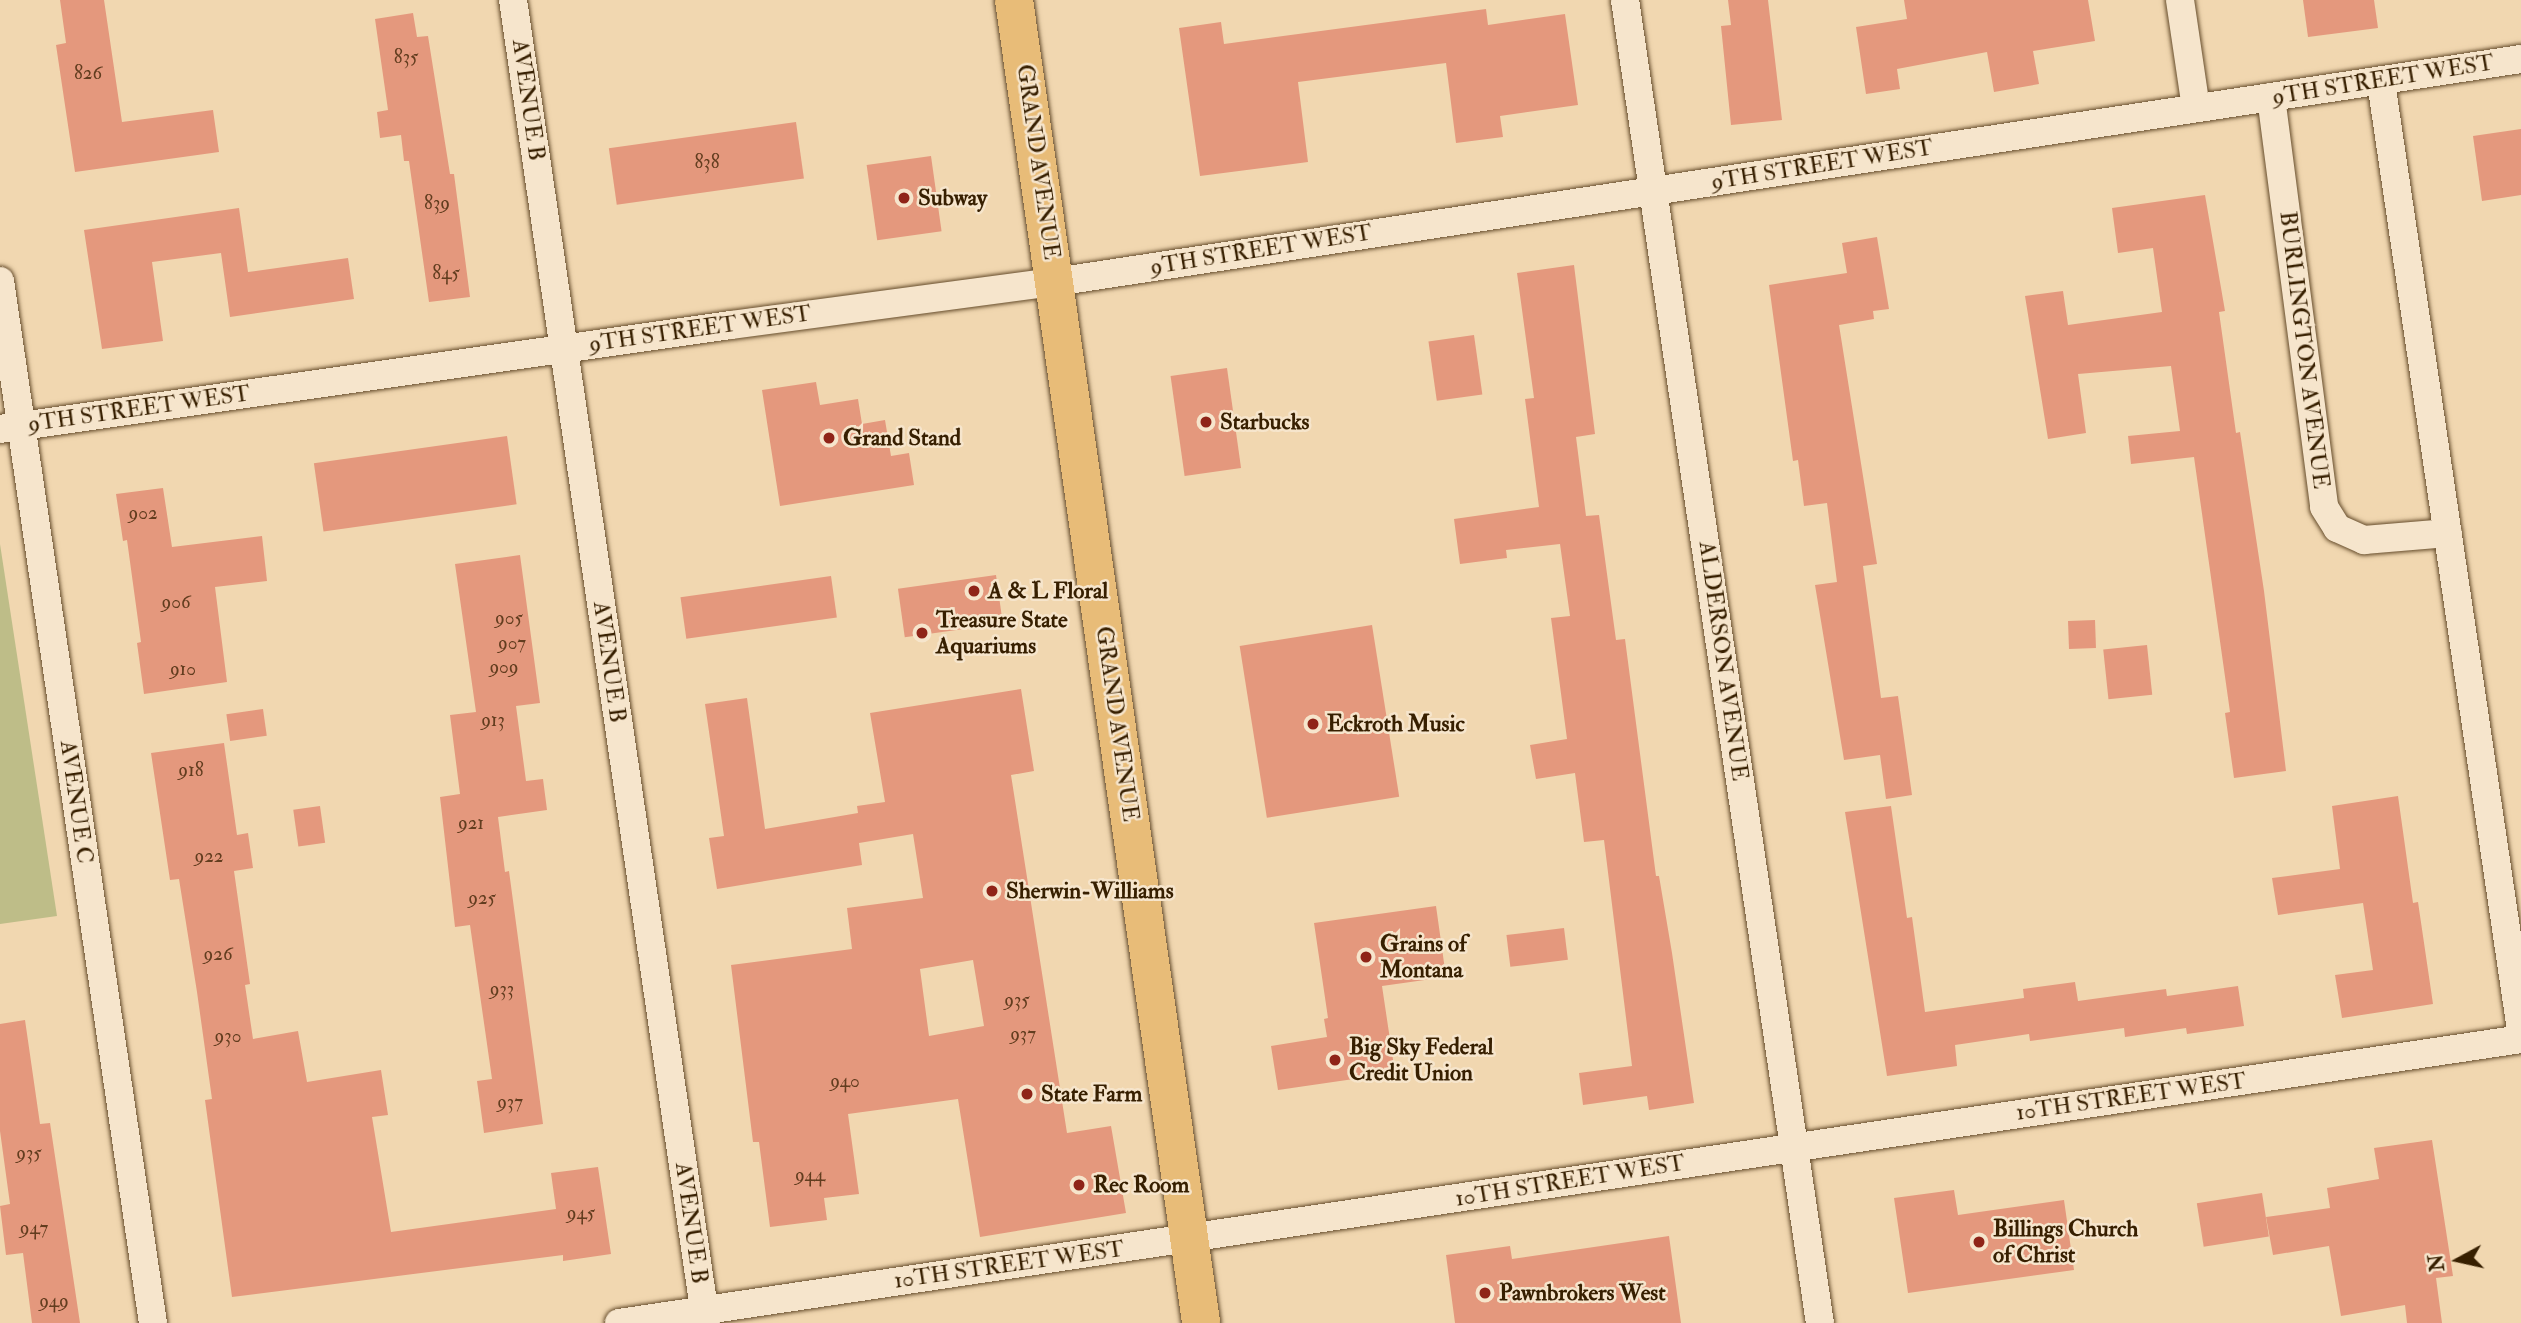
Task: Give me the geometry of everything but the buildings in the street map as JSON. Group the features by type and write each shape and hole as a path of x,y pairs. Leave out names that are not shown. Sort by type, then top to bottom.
{"main road":[{"name":"GRAND AVENUE","path":"1014,0 1201,1323"}],"street":[{"name":"AVENUE B","path":"513,0 705,1317"},
{"name":"ALDERSON AVENUE","path":"1625,0 1820,1323"},
{"path":"2180,0 2196,108"},
{"name":"9TH STREET WEST","path":"10,427 1055,282 2521,60"},
{"path":"2381,82 2521,1030"},
{"name":"BURLINGTON AVENUE","path":"2271,97 2324,507 2337,528 2364,540 2448,533"},
{"name":"AVENUE C","path":"0,281 10,427 153,1323"},
{"name":"10TH STREET WEST","path":"619,1323 705,1317 1189,1239 2521,1039"}],"shaded area":[{"path":"0,544 57,916 0,924"}],"place":[{"name":"Subway","path":"904,198"},
{"name":"Starbucks","path":"1206,422"},
{"name":"Grand Stand","path":"829,438"},
{"name":"A & L Floral","path":"974,591"},
{"name":"Treasure State Aquariums","path":"922,633"},
{"name":"Eckroth Music","path":"1313,724"},
{"name":"Sherwin-Williams","path":"992,891"},
{"name":"Grains of Montana","path":"1366,957"},
{"name":"Big Sky Federal Credit Union","path":"1335,1060"},
{"name":"State Farm","path":"1027,1094"},
{"name":"Rec Room","path":"1079,1185"},
{"name":"Billings Church of Christ","path":"1979,1242"},
{"name":"Pawnbrokers West","path":"1485,1293"}]}
